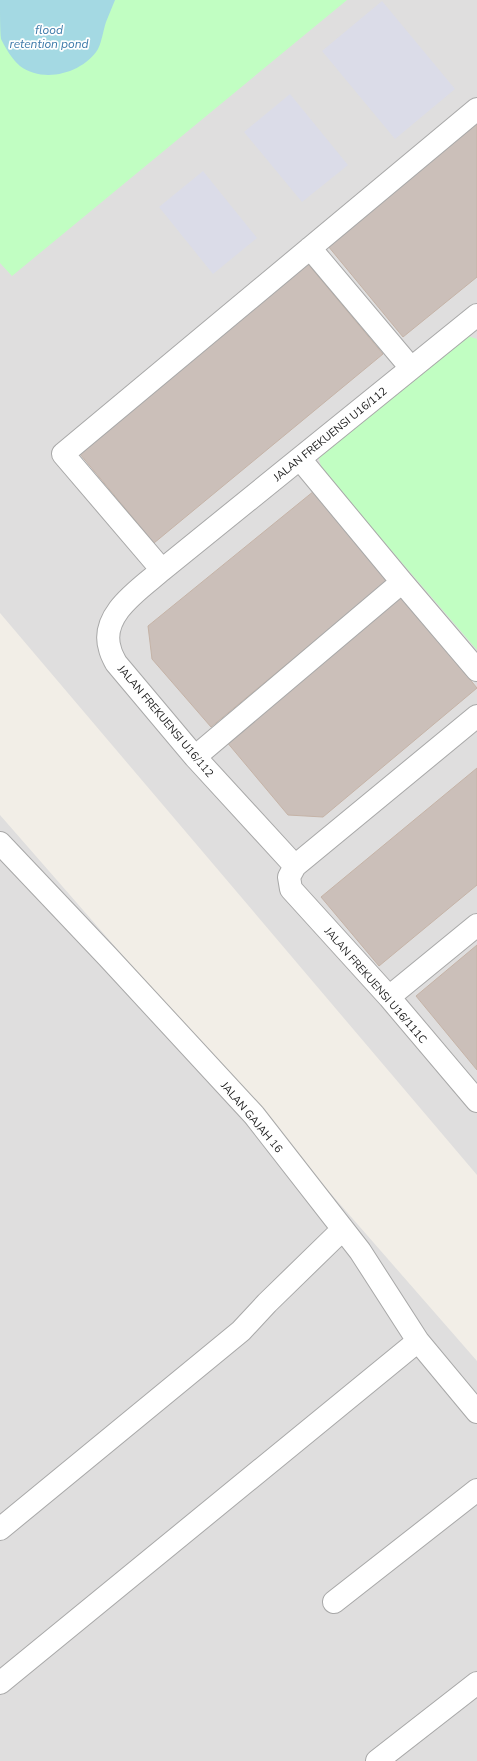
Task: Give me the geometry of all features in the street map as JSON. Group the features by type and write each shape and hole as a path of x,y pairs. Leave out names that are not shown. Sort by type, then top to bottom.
{"street":[{"path":"162,570 63,454 477,109"},
{"path":"310,248 411,368"},
{"name":"JALAN FREKUENSI U16/112","path":"295,866 195,757 116,663 109,648 108,634 122,605 162,570 477,315"},
{"path":"300,459 477,670"},
{"path":"195,757 402,582"},
{"path":"295,866 477,716"},
{"name":"JALAN GAJAH 16","path":"0,843 254,1115 360,1251 418,1340 477,1412"},
{"name":"JALAN FREKUENSI U16/111C","path":"295,866 289,877 291,889 389,997 477,1101"},
{"path":"389,997 477,925"},
{"path":"0,1529 241,1331 267,1303 343,1229"},
{"path":"0,1683 418,1340"},
{"path":"334,1602 477,1490"},
{"path":"377,1761 477,1684"}],"shaded area":[{"path":"0,0 477,0 477,1175 0,613"},
{"path":"382,1 455,89 395,139 322,51"},
{"path":"290,94 348,165 302,202 244,132"},
{"path":"203,171 257,238 213,274 159,207"},
{"path":"0,815 477,1361 477,1761 0,1761"}],"green space":[{"path":"0,0 347,0 12,276 0,263"},
{"path":"465,335 477,339 477,650 322,470 318,455"}],"water":[{"name":"flood retention pond","path":"0,0 115,0 106,22 98,49 83,64 73,70 51,75 40,74 20,66 9,54 1,39"}],"building":[{"path":"477,123 477,277 403,337 328,246"},
{"path":"308,264 383,354 154,543 80,454"},
{"path":"314,491 388,580 211,727 152,659 148,626"},
{"path":"401,596 477,688 323,817 288,815 226,741"},
{"path":"477,768 477,885 379,966 321,897"},
{"path":"477,945 477,1070 416,996"}]}
